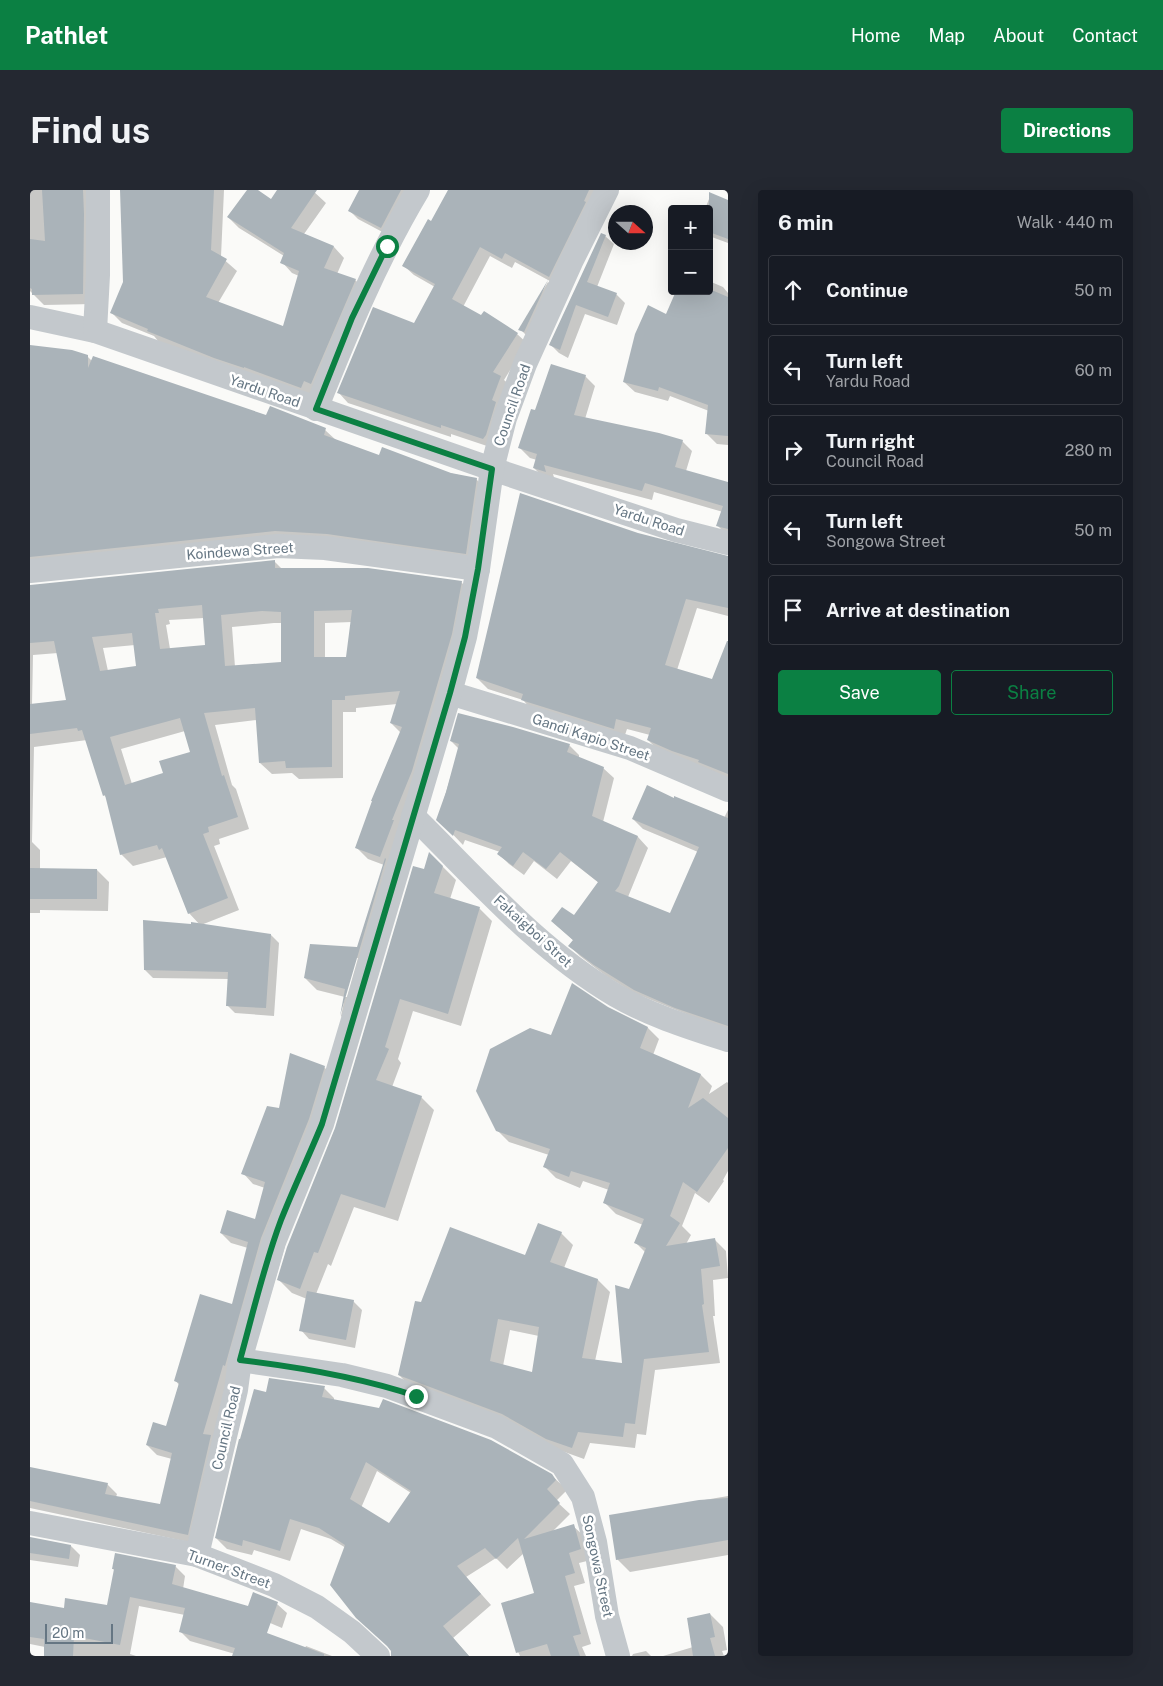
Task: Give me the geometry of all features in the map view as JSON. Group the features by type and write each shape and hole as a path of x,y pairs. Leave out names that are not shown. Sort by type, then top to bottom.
{"street":[{"path":"95,331 98,275 98,190"},
{"path":"316,409 352,318 418,190"},
{"name":"Council Road","path":"197,1555 236,1390 240,1360 274,1242 282,1218 322,1124 450,693 465,637 478,569 492,469 505,418 525,364 571,262 608,190"},
{"name":"Yardu Road","path":"30,317 95,331 492,469 676,530 728,543"},
{"name":"Koindewa Street","path":"30,570 278,546 325,548 478,569"},
{"name":"Gandi Kapio Street","path":"450,693 630,748 728,790"},
{"name":"Fakaigboi Stret","path":"413,816 557,956 583,975 617,996 661,1016 728,1040"},
{"name":"Songowa Street","path":"240,1360 342,1375 387,1386 497,1428 562,1464 583,1497 595,1542 607,1616 618,1656"},
{"name":"Turner Street","path":"30,1523 197,1555 274,1585 317,1607 352,1632 378,1656"}],"building":[{"path":"42,190 83,190 83,294 32,295 32,289 30,288 30,239 45,241"},
{"path":"120,190 214,190 211,250 227,259 206,297 283,326 299,271 280,263 284,253 227,217 247,190 258,190 271,199 277,190 317,190 291,228 334,246 324,268 356,279 311,384 304,381 301,388 214,358 147,331 148,329 110,313 123,282"},
{"path":"359,190 401,190 381,228 348,211"},
{"path":"448,190 589,190 584,201 586,202 549,277 505,253 502,259 480,247 452,299 481,315 484,311 518,333 493,372 501,376 492,400 496,402 486,435 483,439 441,425 441,428 337,393 373,307 414,323 435,284 402,266 428,219 431,221"},
{"path":"709,192 728,200 728,239 713,233 713,205 709,205"},
{"path":"601,233 606,235 587,282 617,293 608,317 576,305 560,350 549,345"},
{"path":"548,280 524,332 518,330"},
{"path":"714,291 728,297 728,436 705,434 708,405 659,387 658,391 623,382 635,334 648,305 666,314 674,295 713,295"},
{"path":"30,345 72,350 88,355 88,368 93,356 266,415 270,406 326,428 324,435 379,455 382,447 451,473 477,478 466,554 327,534 275,531 30,557"},
{"path":"551,364 586,375 574,415 683,440 675,467 728,482 728,529 716,526 723,506 645,483 642,491 544,465 546,472 533,468 537,454 518,448 531,409 535,410"},
{"path":"520,493 638,533 728,556 728,608 686,599 665,665 712,679 728,641 728,774 698,762 699,760 647,740 651,728 616,719 614,729 521,700 523,694 476,678"},
{"path":"275,560 275,568 368,568 462,581 452,634 412,771 392,820 394,820 380,857 355,848 371,801 402,727 390,723 400,691 345,696 345,700 332,700 332,767 286,768 285,761 259,763 255,708 204,713 222,776 224,775 238,817 208,827 209,832 203,834 228,898 188,914 162,848 159,850 157,845 120,855 105,795 103,796 82,730 78,731 77,728 30,734 30,704 66,700 54,641 30,643 30,585","holes":["202,605 205,645 160,649 155,613 159,613 158,609","352,610 346,657 314,657 314,611","262,611 281,612 281,662 225,666 221,615","132,633 136,666 100,671 92,637","180,718 190,752 159,761 163,773 125,785 110,737"]},
{"path":"458,713 570,744 567,752 604,767 592,816 638,836 619,886 615,891 670,913 699,847 632,819 647,785 674,798 674,796 728,818 728,1026 675,1008 634,990 568,946 573,940 551,921 562,907 574,915 598,882 560,852 546,869 523,852 513,866 497,854 502,847 455,830 453,836 436,820 459,744 450,741"},
{"path":"429,852 443,866 434,893 480,907 448,1014 400,999 385,1047 389,1049 376,1080 422,1096 385,1208 341,1194 318,1253 314,1252 300,1289 277,1280 287,1247 335,1128 413,866 424,869"},
{"path":"385,858 340,1016 345,989 304,978 310,944 357,947"},
{"path":"30,868 97,869 97,899 30,899"},
{"path":"143,920 191,924 191,922 271,934 266,1008 226,1006 228,972 144,970"},
{"path":"572,983 608,1007 648,1027 640,1048 701,1074 688,1108 703,1098 728,1118 728,1148 697,1192 683,1182 670,1216 680,1223 666,1246 715,1238 720,1266 701,1269 704,1304 702,1305 709,1352 644,1359 635,1424 625,1423 623,1437 578,1432 572,1448 546,1439 502,1414 398,1375 415,1301 421,1302 450,1227 525,1255 538,1223 562,1232 550,1262 598,1279 582,1358 622,1363 615,1285 629,1289 646,1248 634,1243 644,1219 603,1203 610,1183 571,1171 569,1177 543,1167 550,1149 496,1131 476,1091 490,1049 530,1028 551,1035","holes":["498,1319 539,1327 532,1372 490,1361"]},
{"path":"290,1053 325,1066 309,1119 261,1238 225,1366 223,1365 203,1434 211,1435 188,1535 30,1501 30,1467 108,1483 105,1494 160,1504 172,1453 146,1445 153,1422 166,1426 179,1383 174,1381 200,1294 232,1304 248,1242 220,1233 227,1210 255,1219 265,1182 241,1174 267,1106 279,1108"},
{"path":"307,1291 354,1300 346,1340 299,1331"},
{"path":"269,1378 325,1386 322,1397 379,1408 383,1399 491,1440 552,1474 556,1480 547,1489 560,1503 524,1539 574,1524 581,1549 569,1553 575,1573 565,1576 581,1634 573,1636 580,1656 551,1656 547,1644 516,1653 501,1603 534,1593 518,1538 496,1559 485,1548 457,1566 481,1594 443,1626 469,1656 391,1656 391,1651 387,1646 356,1618 330,1585 345,1545 319,1528 290,1519 280,1551 243,1540 242,1546 215,1538 239,1439 254,1389 266,1392","holes":["366,1462 411,1491 389,1523 350,1499"]},
{"path":"728,1498 728,1540 616,1560 609,1515 699,1500"},
{"path":"30,1537 71,1545 69,1559 30,1553"},
{"path":"115,1553 176,1565 172,1584 248,1606 253,1592 278,1602 267,1633 324,1654 324,1656 232,1656 235,1648 179,1632 185,1608 130,1597 120,1645 74,1636 73,1656 44,1656 44,1639 30,1637 30,1602 64,1608 65,1598 107,1605"},
{"path":"710,1613 715,1637 710,1638 715,1656 693,1656 687,1618"}],"route":[{"path":"387,246 352,318 316,409 492,469 478,569 465,637 450,693 322,1124 282,1218 240,1360 342,1375 387,1386 416,1396"}]}
